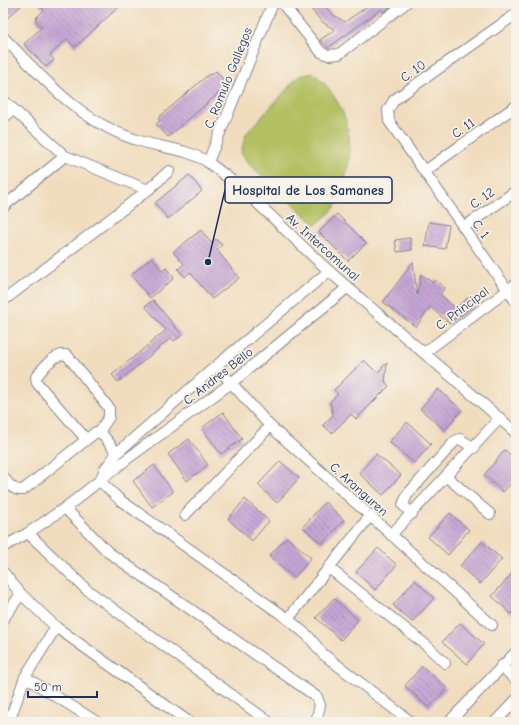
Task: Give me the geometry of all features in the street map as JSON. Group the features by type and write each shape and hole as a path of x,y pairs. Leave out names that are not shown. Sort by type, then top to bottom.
{"street":[{"name":"C. Romulo Gallegos","path":"208,162 273,3"},
{"path":"282,3 321,52 328,55 339,54 406,3"},
{"name":"C. 10","path":"425,171 388,121 388,110 394,100 516,14"},
{"name":"Av. Intercomunal","path":"3,37 72,105 97,123 134,139 197,156 208,162 241,189 329,271 516,433"},
{"path":"3,100 65,156 148,190"},
{"name":"C. 11","path":"425,171 516,106"},
{"path":"3,118 13,110"},
{"path":"3,207 65,156"},
{"path":"3,301 148,190 169,171"},
{"name":"C. 1","path":"425,171 516,302"},
{"name":"C. 12","path":"464,227 516,191"},
{"name":"C. Andres Bello","path":"100,481 105,469 117,452 329,271"},
{"name":"C. Principal","path":"424,353 516,284"},
{"name":"C. Andres Bello","path":"3,547 28,533 65,508 230,384 348,287"},
{"path":"3,476 11,487 18,490 23,490 86,439 96,432 99,432 109,417 109,408 66,355 58,356 39,373 36,377 37,383 62,409 86,439"},
{"name":"C. Aranguren","path":"216,366 230,384 270,426 492,626"},
{"path":"392,535 474,448 500,418"},
{"path":"185,515 270,426"},
{"path":"99,432 117,452"},
{"path":"412,514 403,505 407,495 455,441 460,439 474,448"},
{"path":"447,477 490,514"},
{"path":"100,481 120,500 288,619 305,633 323,654 411,722"},
{"path":"65,508 108,552 317,697 320,706 316,722"},
{"path":"288,619 370,516"},
{"path":"28,533 86,589 269,722"},
{"path":"329,568 427,646 445,663"},
{"path":"3,572 20,594 56,627 189,722"},
{"path":"3,619 20,594"},
{"path":"9,722 25,677 56,627"},
{"path":"449,722 516,652"},
{"path":"501,666 516,680"},
{"path":"25,677 97,722"},
{"path":"495,722 516,700"}],"green space":[{"path":"314,73 336,99 343,113 350,142 346,173 337,202 334,208 316,225 248,163 241,153 246,134 299,76"}],"building":[{"path":"3,3 24,3 3,22"},
{"path":"37,3 123,3 75,47 67,39 50,55 54,60 46,67 24,44 42,27 35,19 44,10"},
{"path":"306,3 322,3 332,14 345,22 372,3 395,3 384,12 381,9 328,48 320,40 335,30 321,21"},
{"path":"216,71 228,85 168,137 156,124 160,121 158,118 209,74 211,75"},
{"path":"189,175 202,191 168,219 155,203"},
{"path":"337,214 366,243 348,261 319,232"},
{"path":"429,222 449,225 445,249 425,246"},
{"path":"201,230 211,243 216,239 222,245 217,250 239,278 212,299 190,272 185,277 178,269 184,264 173,252"},
{"path":"410,238 412,250 397,252 395,240"},
{"path":"152,257 162,271 166,268 174,278 150,298 131,275"},
{"path":"413,262 417,295 421,274 433,283 435,280 445,288 440,294 455,308 468,298 474,306 449,323 430,307 416,327 383,302"},
{"path":"153,300 182,335 174,341 171,338 118,382 112,375 166,330 145,306"},
{"path":"364,360 377,373 387,363 385,382 389,386 356,419 351,414 332,433 323,425 333,415 330,402 338,394 334,390"},
{"path":"438,389 462,410 445,430 420,409"},
{"path":"223,412 242,439 221,454 202,428"},
{"path":"407,422 431,444 414,463 389,442"},
{"path":"189,439 208,465 187,481 168,454"},
{"path":"505,450 516,460 516,478 503,492 484,475"},
{"path":"376,454 401,475 383,495 359,473"},
{"path":"280,461 299,478 277,503 258,485"},
{"path":"154,465 173,492 152,507 133,481"},
{"path":"245,499 269,521 252,541 228,519"},
{"path":"325,502 344,520 322,544 303,527"},
{"path":"450,513 469,530 448,555 428,537"},
{"path":"287,537 311,558 294,578 269,556"},
{"path":"482,542 502,559 480,584 460,566"},
{"path":"378,548 397,565 375,590 356,572"},
{"path":"516,569 516,608 511,614 492,596"},
{"path":"415,580 434,598 412,622 393,605"},
{"path":"334,598 358,620 341,640 316,618"},
{"path":"460,623 484,644 467,664 442,642"},
{"path":"422,666 447,688 429,708 405,686"}],"place":[{"name":"Hospital de Los Samanes","path":"208,262"}]}
